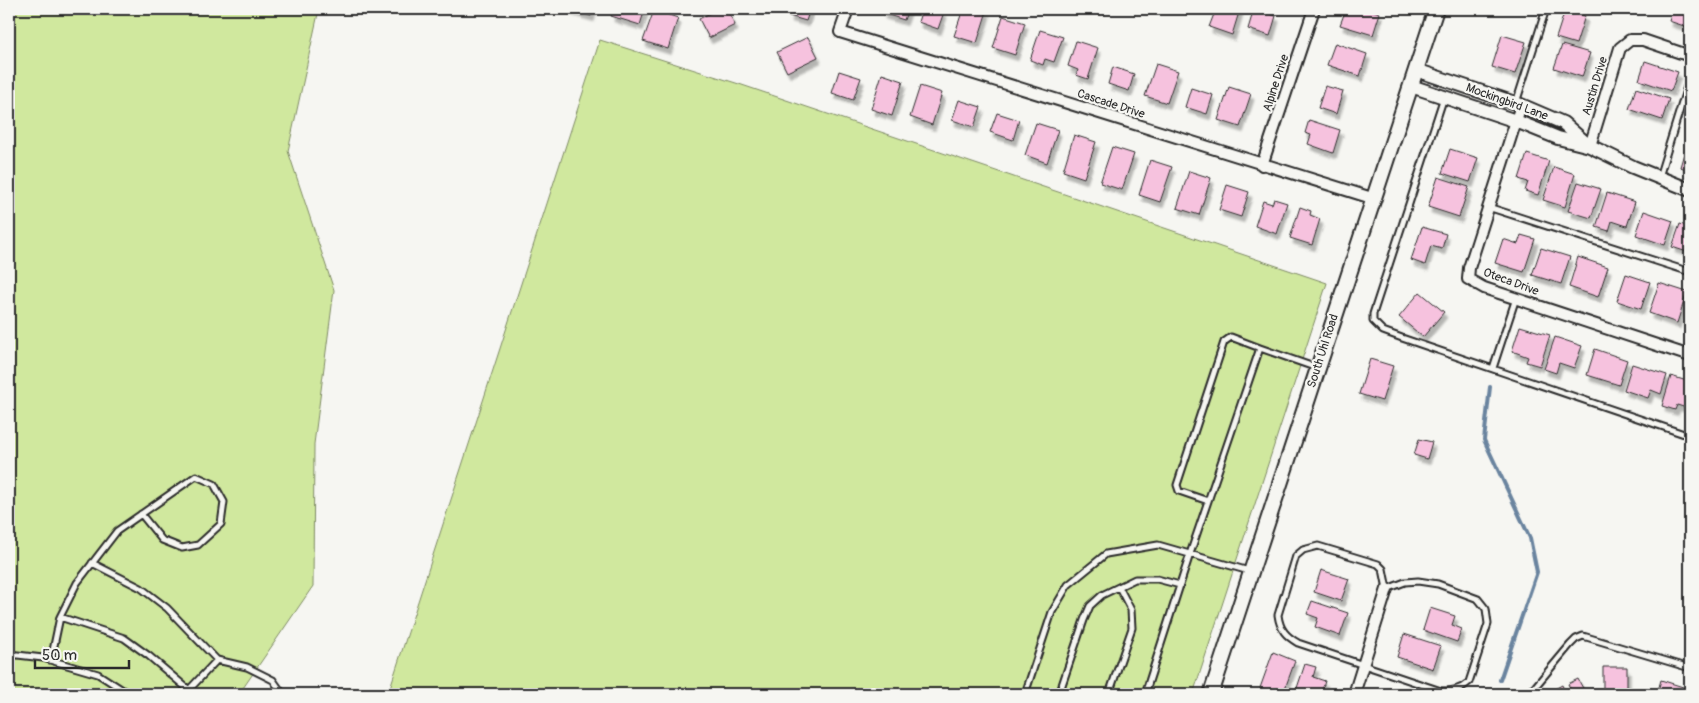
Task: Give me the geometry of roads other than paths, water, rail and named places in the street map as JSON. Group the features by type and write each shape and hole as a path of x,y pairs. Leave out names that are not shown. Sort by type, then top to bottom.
{"main road":[{"name":"South Uhl Road","path":"1211,694 1436,9"}],"street":[{"name":"Cascade Drive","path":"848,9 840,32 1374,200"},
{"name":"Alpine Drive","path":"1262,165 1314,9"},
{"name":"Austin Drive","path":"1590,146 1620,48 1630,40 1643,40 1690,56"},
{"name":"Mockingbird Lane","path":"1416,70 1518,104 1563,123 1590,146"},
{"name":"Mockingbird Lane","path":"1411,86 1516,121 1558,138 1590,146 1690,190"},
{"name":"Oteca Drive","path":"1518,104 1516,121 1469,268 1468,279 1484,288 1690,356"},
{"path":"1354,694 1387,589"}],"lane":[{"path":"1518,104 1546,9"},
{"path":"1658,177 1690,77"},
{"path":"1444,97 1373,314 1373,321 1383,331 1690,436"},
{"path":"1488,207 1690,272"},
{"path":"1493,368 1516,298"},
{"path":"1208,501 1179,491 1177,485 1224,342 1231,337 1317,368"},
{"path":"1145,694 1260,348"},
{"path":"51,660 60,617 77,583 117,530 196,476 214,484 224,502 221,524 198,545 182,548 162,540 141,514"},
{"path":"1025,694 1052,612 1068,585 1106,554 1158,545 1251,572"},
{"path":"1318,546 1378,564 1384,570 1387,589 1405,582 1418,581 1438,584 1478,600 1486,609 1488,624 1469,682 1463,688 1453,692 1442,691 1298,643 1283,632 1279,625 1278,615 1296,556 1303,550 1318,546"},
{"path":"92,563 141,588 167,608 217,660 248,667 273,680 283,694"},
{"path":"1059,694 1090,606 1102,595 1135,579 1157,580 1180,585"},
{"path":"1109,694 1132,628 1131,610 1119,587"},
{"path":"60,617 124,638 149,656 187,692 217,660"},
{"path":"1529,694 1576,639 1583,636 1690,668"},
{"path":"9,654 51,660 98,674 129,694"}],"waterway":[{"path":"1490,387 1484,440 1530,538 1537,572 1500,680"}]}
